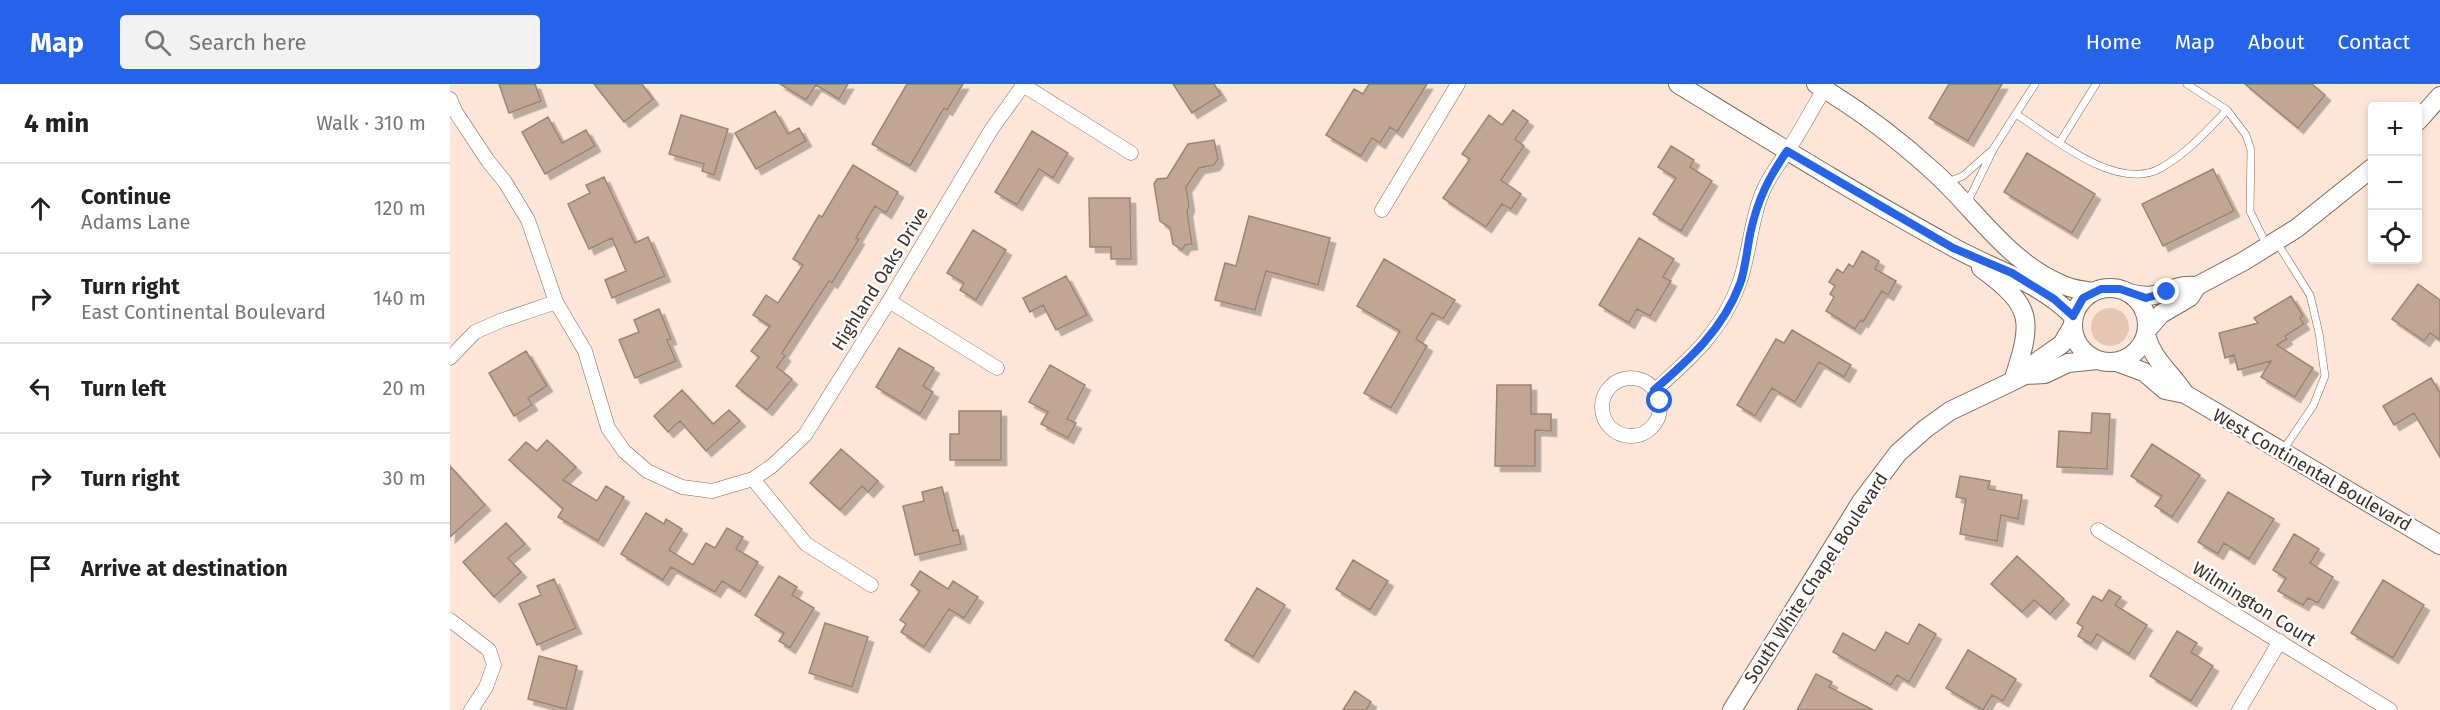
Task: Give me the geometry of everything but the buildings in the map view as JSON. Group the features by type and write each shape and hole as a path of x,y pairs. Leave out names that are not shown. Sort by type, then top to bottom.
{"main road":[{"path":"1678,84 1953,248 2004,285 2016,296 2024,310 2026,333 2019,378"},
{"path":"1820,86 1875,123 1946,183 2004,246 2024,262 2061,285 2092,292"},
{"path":"2422,116 2440,96"},
{"path":"1953,248 2012,273 2054,299 2073,322 2080,347 2097,360 2117,362 2135,352 2146,332 2161,314 2190,297 2197,286 2271,244 2368,172"},
{"path":"2073,322 2083,298 2092,292 2110,288 2146,298 2160,295 2183,284 2197,286"},
{"path":"2129,293 2143,309 2146,332"},
{"name":"South White Chapel Boulevard","path":"1732,710 1861,502 1898,453 1950,411 2019,378 2062,344 2073,322"},
{"name":"West Continental Boulevard","path":"2146,332 2153,355 2174,377 2185,394"},
{"name":"South White Chapel Boulevard","path":"2019,378 2045,374 2068,363 2097,360"},
{"name":"West Continental Boulevard","path":"2117,362 2144,372 2165,390 2185,394 2440,545"}],"street":[{"path":"1382,210 1458,84"},
{"path":"1024,85 1131,153"},
{"name":"Highland Oaks Drive","path":"753,479 772,466 805,435 889,301 991,130 1024,85"},
{"path":"1654,390 1690,359 1722,323 1740,283 1762,194 1820,86"},
{"path":"450,99 461,120 505,182 528,220 556,302 585,351 608,428 624,451 647,471 682,487 712,491 753,479 806,544 871,585"},
{"path":"889,301 997,368"},
{"path":"450,358 475,332 556,302"},
{"path":"1638,379 1647,383 1654,390 1660,401 1660,411 1651,429 1640,435 1629,437 1620,434 1607,424 1603,416 1604,395 1618,381 1638,379"},
{"name":"Wilmington Court","path":"2098,530 2390,710"},
{"path":"450,620 489,650 494,665 486,687 471,710"},
{"path":"2239,710 2280,641"}],"lane":[{"path":"1969,207 1970,197 1994,148 2035,84"},
{"path":"2060,142 2096,84"},
{"path":"2187,84 2227,110 2242,128 2251,150 2250,211 2271,244 2310,295 2319,333 2325,376 2313,406 2282,452"},
{"path":"2016,114 2105,169 2125,174 2142,174 2160,168 2205,134 2227,110"},
{"path":"1946,183 1963,176 1994,148"}],"shaded area":[{"path":"2110,308 2117,309 2123,314 2128,320 2128,334 2123,340 2117,345 2110,346 2103,345 2097,340 2092,334 2091,327 2092,320 2097,314 2103,309"}],"route":[{"path":"1660,401 1654,390 1690,359 1722,323 1740,283 1762,194 1769,178 1787,151 1953,248 2012,273 2054,299 2073,316 2083,298 2101,289 2120,289 2146,298 2167,292"}]}
